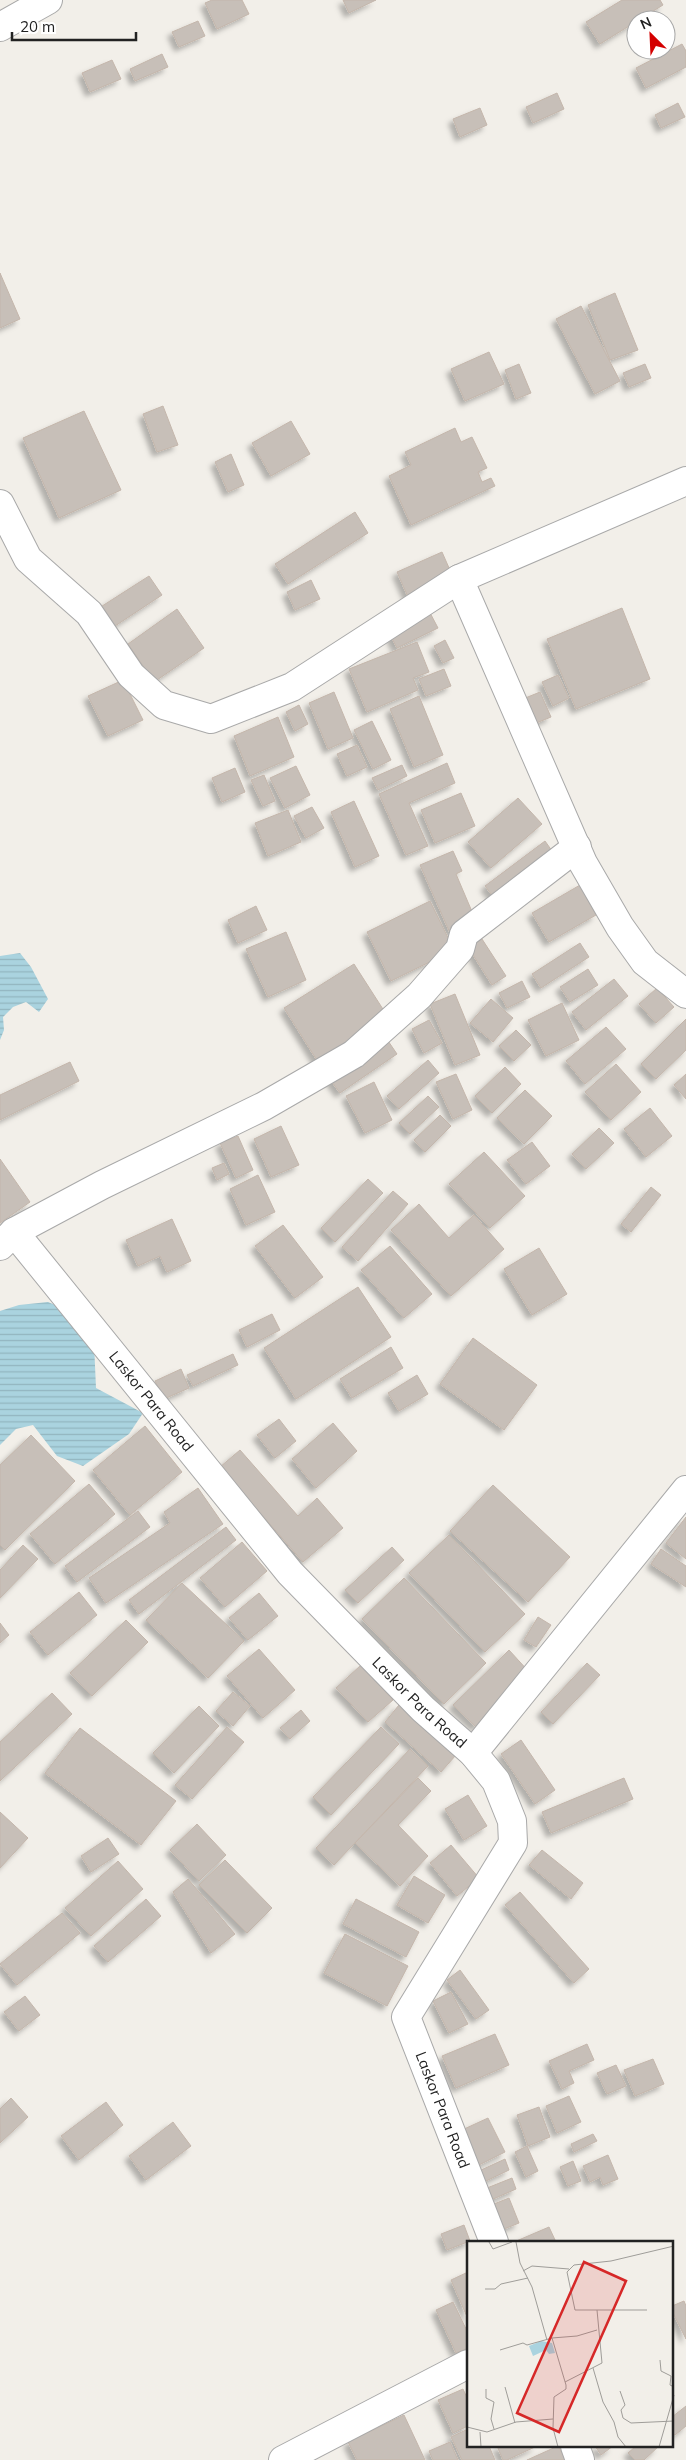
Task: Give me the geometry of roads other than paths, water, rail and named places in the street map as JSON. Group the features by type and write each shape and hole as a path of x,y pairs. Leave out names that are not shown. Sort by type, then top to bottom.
{"street":[{"path":"0,27 48,0"},
{"path":"0,504 28,559 88,613 131,674 164,705 211,719 292,687 459,579 686,481"},
{"path":"459,579 583,863 620,927 645,962 686,994"},
{"path":"7,1239 102,1185 264,1106 354,1054 419,996 460,949 464,934 577,847"},
{"name":"Laskor Para Road","path":"7,1239 290,1573 423,1709 473,1753 496,1781 512,1821 514,1843 406,2017 494,2241"},
{"path":"473,1753 686,1490"},
{"path":"284,2460 467,2365"},
{"path":"575,2448 580,2460"}],"water":[{"path":"20,953 31,967 48,999 39,1012 26,1002 13,1007 3,1017 4,1030 0,1040 0,956"},
{"path":"48,1302 69,1311 94,1343 96,1388 143,1413 129,1434 83,1466 57,1456 33,1425 16,1429 0,1445 0,1311 19,1305"}]}
